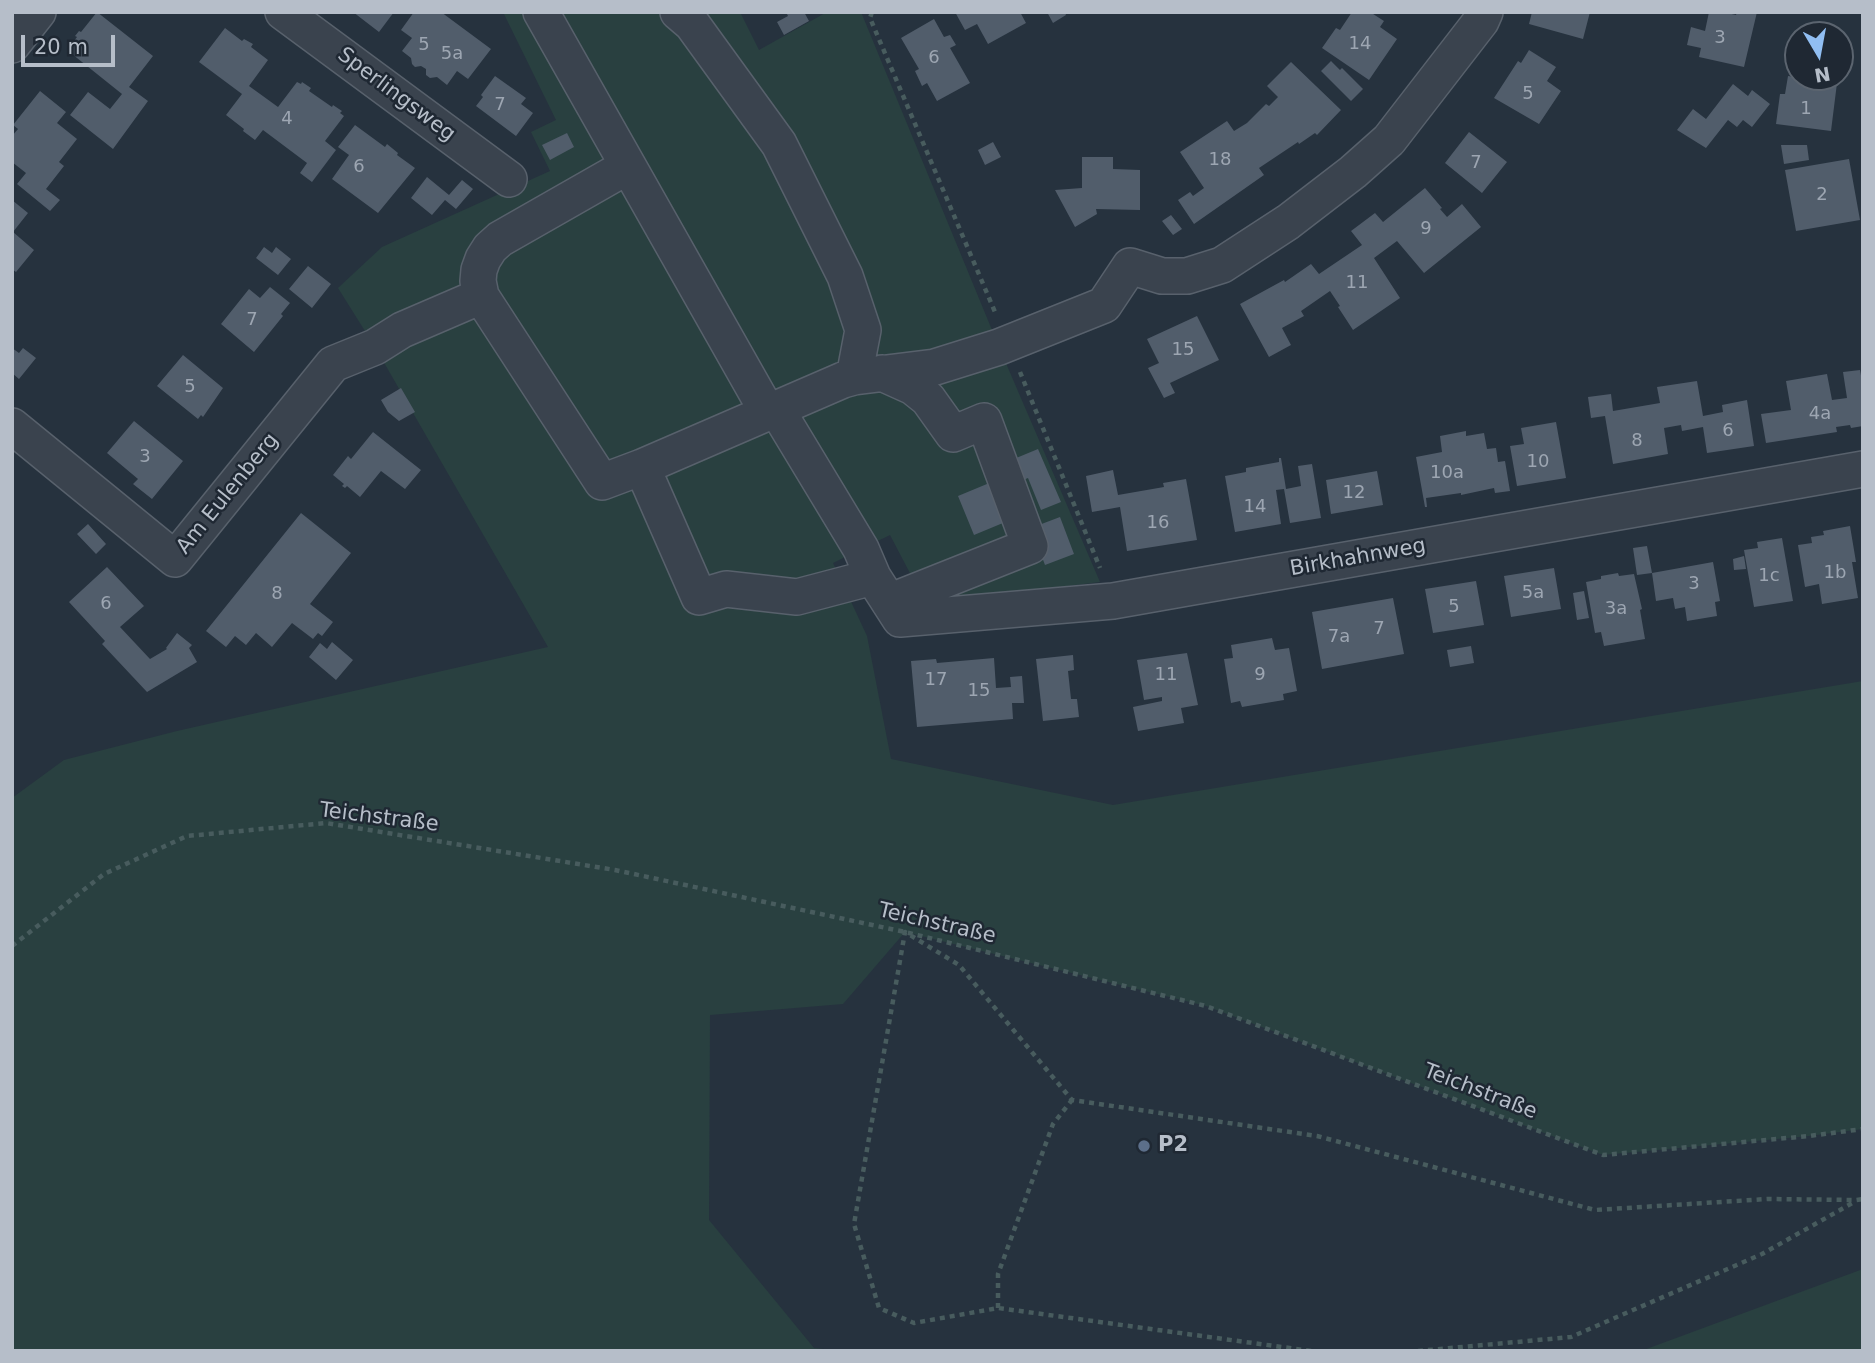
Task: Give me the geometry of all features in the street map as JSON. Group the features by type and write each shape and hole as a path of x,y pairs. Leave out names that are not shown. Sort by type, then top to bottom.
{"street":[{"path":"12,45 38,12"},
{"name":"Sperlingsweg","path":"283,12 509,179"},
{"path":"541,12 772,411 861,549 881,589"},
{"path":"678,12 692,24 779,145 845,276 863,330 868,375"},
{"path":"628,166 500,239 490,248 479,270 478,281 481,296 602,482 772,411 868,375 935,367 1009,344 1104,305 1130,266 1162,276 1187,276 1222,265 1288,222 1353,172 1389,140 1481,21 1485,12"},
{"name":"Am Eulenberg","path":"12,426 175,559 333,364 481,296"},
{"path":"642,467 699,597 726,589 797,597 881,589 1030,546 984,421 953,434 928,400 913,387 868,375"},
{"name":"Birkhahnweg","path":"881,589 900,619 1113,601 1863,469"}],"path":[{"path":"872,12 870,18 1009,344 1113,601"},
{"name":"Teichstraße","path":"12,946 104,874 187,836 326,823 615,870 905,932 1206,1006 1603,1155 1863,1129"},
{"path":"1311,1351 998,1308 914,1323 879,1308 854,1224 905,932 959,965 1072,1100 1317,1136 1595,1210 1768,1199 1860,1200"},
{"path":"998,1308 998,1274 1053,1124 1072,1100"},
{"path":"1418,1351 1571,1337 1762,1254 1860,1200"}],"green space":[{"path":"503,12 740,12 759,50 827,12 861,12 999,347 1100,582 924,600 890,535 833,563 867,636 891,759 1113,805 1863,681 1863,1129 1603,1155 1206,1006 905,932 843,1004 710,1015 709,1220 814,1348 842,1351 12,1351 12,798 64,760 177,731 548,647 375,347 338,288 382,247 550,171 531,132 556,120"},
{"path":"1863,1269 1863,1351 1641,1351"}],"building":[{"path":"97,12 153,56 129,87 148,101 113,149 70,115 88,92 110,109 122,94 67,50 77,37 75,36"},
{"path":"353,12 394,12 379,32"},
{"path":"414,12 441,12 491,49 468,79 457,71 447,85 437,77 430,78 426,75 426,69 421,66 415,67 412,64 411,58 402,51 412,38 401,30"},
{"path":"786,12 804,12 809,21 784,35 777,22 788,16"},
{"path":"955,12 1020,12 1026,23 988,44 977,24 965,30"},
{"path":"1047,12 1065,12 1066,15 1053,23"},
{"path":"1352,12 1370,12 1384,21 1380,27 1397,39 1369,80 1322,48 1336,28 1340,30"},
{"path":"1532,12 1590,12 1583,39 1529,24"},
{"path":"1709,12 1736,15 1737,12 1757,12 1744,67 1699,57 1701,48 1687,45 1691,27 1705,31"},
{"path":"934,19 944,37 950,35 956,45 950,48 970,83 937,101 927,83 922,86 915,71 919,69 901,38"},
{"path":"225,28 242,41 244,39 253,44 251,47 268,60 249,86 278,107 297,82 302,82 311,88 309,91 342,111 340,113 344,116 325,141 336,150 312,182 300,173 307,163 263,130 255,140 226,115 242,94 199,62"},
{"path":"1529,50 1556,67 1547,81 1561,91 1539,124 1494,98 1518,61 1521,63"},
{"path":"1331,61 1363,89 1351,101 1321,71"},
{"path":"1291,62 1341,110 1317,135 1315,133 1299,144 1298,142 1259,168 1264,175 1194,224 1178,200 1190,192 1193,196 1204,188 1180,152 1227,121 1234,131 1247,123 1266,104 1269,106 1278,97 1267,86"},
{"path":"495,76 526,98 521,104 533,113 516,136 476,106"},
{"path":"1733,84 1748,96 1752,90 1770,104 1752,127 1743,120 1737,127 1728,120 1706,148 1677,130 1693,109 1706,119"},
{"path":"40,91 66,112 57,123 77,139 59,162 64,166 46,189 60,200 50,211 17,184 26,173 12,162 12,136 18,129 13,125"},
{"path":"1786,91 1836,91 1831,131 1776,124 1780,94 1785,94"},
{"path":"355,125 385,147 387,144 415,168 378,213 332,179 349,155 338,147"},
{"path":"1469,132 1507,162 1482,193 1445,163"},
{"path":"567,133 574,147 550,160 542,145"},
{"path":"993,142 1001,157 985,165 978,150"},
{"path":"1781,145 1807,145 1809,160 1784,164"},
{"path":"1082,157 1113,157 1113,169 1140,170 1140,210 1096,209 1097,214 1075,227 1055,190 1082,188"},
{"path":"1849,159 1860,220 1796,231 1785,170"},
{"path":"427,177 449,195 462,180 473,189 456,209 445,200 432,215 411,198"},
{"path":"1425,188 1447,217 1462,204 1481,227 1424,273 1397,241 1374,258 1400,298 1353,330 1330,291 1301,311 1304,316 1282,328 1291,345 1269,357 1240,304 1284,280 1285,282 1311,264 1319,274 1362,245 1351,231 1375,213 1383,222"},
{"path":"12,200 28,213 13,232 34,250 16,272 12,269"},
{"path":"1171,215 1182,229 1173,235 1162,221"},
{"path":"264,247 272,253 276,247 291,259 278,275 256,258"},
{"path":"308,266 331,284 312,308 289,289"},
{"path":"270,287 290,303 254,352 221,324 249,289 260,298"},
{"path":"1197,316 1219,360 1170,383 1175,393 1164,398 1148,368 1159,363 1147,339"},
{"path":"12,348 19,353 23,348 36,358 19,379 12,373"},
{"path":"183,355 223,388 203,417 201,415 198,419 157,386"},
{"path":"1860,370 1863,386 1863,426 1836,427 1837,432 1766,443 1761,414 1791,410 1786,381 1827,374 1832,400 1847,398 1843,372"},
{"path":"1697,381 1703,416 1723,412 1722,405 1747,400 1754,446 1707,453 1703,427 1682,431 1681,425 1664,428 1668,454 1613,464 1605,416 1591,418 1588,397 1611,394 1613,411 1660,403 1657,387"},
{"path":"401,388 415,412 399,421 388,412 381,400"},
{"path":"134,421 183,461 152,499 133,484 138,479 107,453"},
{"path":"1556,422 1566,478 1517,486 1510,446 1524,444 1521,428"},
{"path":"1466,431 1466,436 1484,433 1487,449 1496,448 1498,462 1505,461 1510,491 1495,493 1494,488 1461,495 1426,498 1425,507 1416,457 1442,452 1440,436"},
{"path":"373,432 421,470 405,489 381,471 360,497 347,486 342,486 344,484 333,475 348,456 351,459"},
{"path":"1038,449 1061,502 1041,510 1028,478 1018,482 1009,461"},
{"path":"1279,458 1286,489 1301,486 1298,466 1312,464 1321,518 1290,523 1284,489 1276,490 1281,524 1235,532 1225,476 1246,472 1246,468 1279,462"},
{"path":"1113,470 1118,495 1164,487 1163,483 1186,479 1197,540 1127,551 1120,507 1092,512 1086,476"},
{"path":"1377,471 1383,505 1331,514 1326,480"},
{"path":"999,479 1015,518 974,535 958,496"},
{"path":"301,513 351,553 310,604 333,622 322,636 318,633 313,639 292,623 272,647 256,633 246,645 235,636 226,647 206,631"},
{"path":"1060,517 1074,554 1045,565 1031,528"},
{"path":"88,524 106,544 96,554 77,534"},
{"path":"1850,526 1858,598 1822,604 1819,584 1805,587 1798,545 1812,543 1811,537 1824,535 1823,531"},
{"path":"1782,538 1793,601 1754,607 1744,550 1758,548 1757,542"},
{"path":"1647,546 1652,573 1637,575 1633,548"},
{"path":"1744,556 1746,569 1734,570 1733,559"},
{"path":"1713,562 1720,601 1715,602 1717,616 1687,621 1685,607 1675,609 1673,598 1656,601 1652,573"},
{"path":"107,567 144,606 120,627 150,659 167,649 177,633 192,645 189,648 197,662 147,692 102,644 105,641 69,602"},
{"path":"1554,568 1561,609 1511,617 1504,576"},
{"path":"1618,573 1619,576 1634,574 1645,639 1604,646 1601,632 1595,633 1586,582"},
{"path":"1476,581 1484,625 1433,633 1425,589"},
{"path":"1584,591 1589,618 1577,620 1573,593"},
{"path":"1393,598 1404,654 1322,669 1312,612"},
{"path":"1272,638 1275,650 1289,648 1297,691 1283,694 1284,700 1242,707 1240,701 1231,703 1224,659 1233,658 1231,645"},
{"path":"332,642 353,660 336,680 309,657 320,643 327,649"},
{"path":"1471,646 1474,663 1450,667 1447,650"},
{"path":"1187,653 1198,705 1181,708 1184,723 1138,731 1133,707 1162,701 1162,697 1144,700 1137,660"},
{"path":"1073,655 1074,670 1068,671 1071,699 1077,699 1079,717 1043,721 1036,659"},
{"path":"994,658 996,688 1011,687 1010,677 1022,676 1024,703 1012,703 1013,719 917,727 911,661 936,659 937,663"}],"place":[{"name":"P2","path":"1144,1146"}]}
